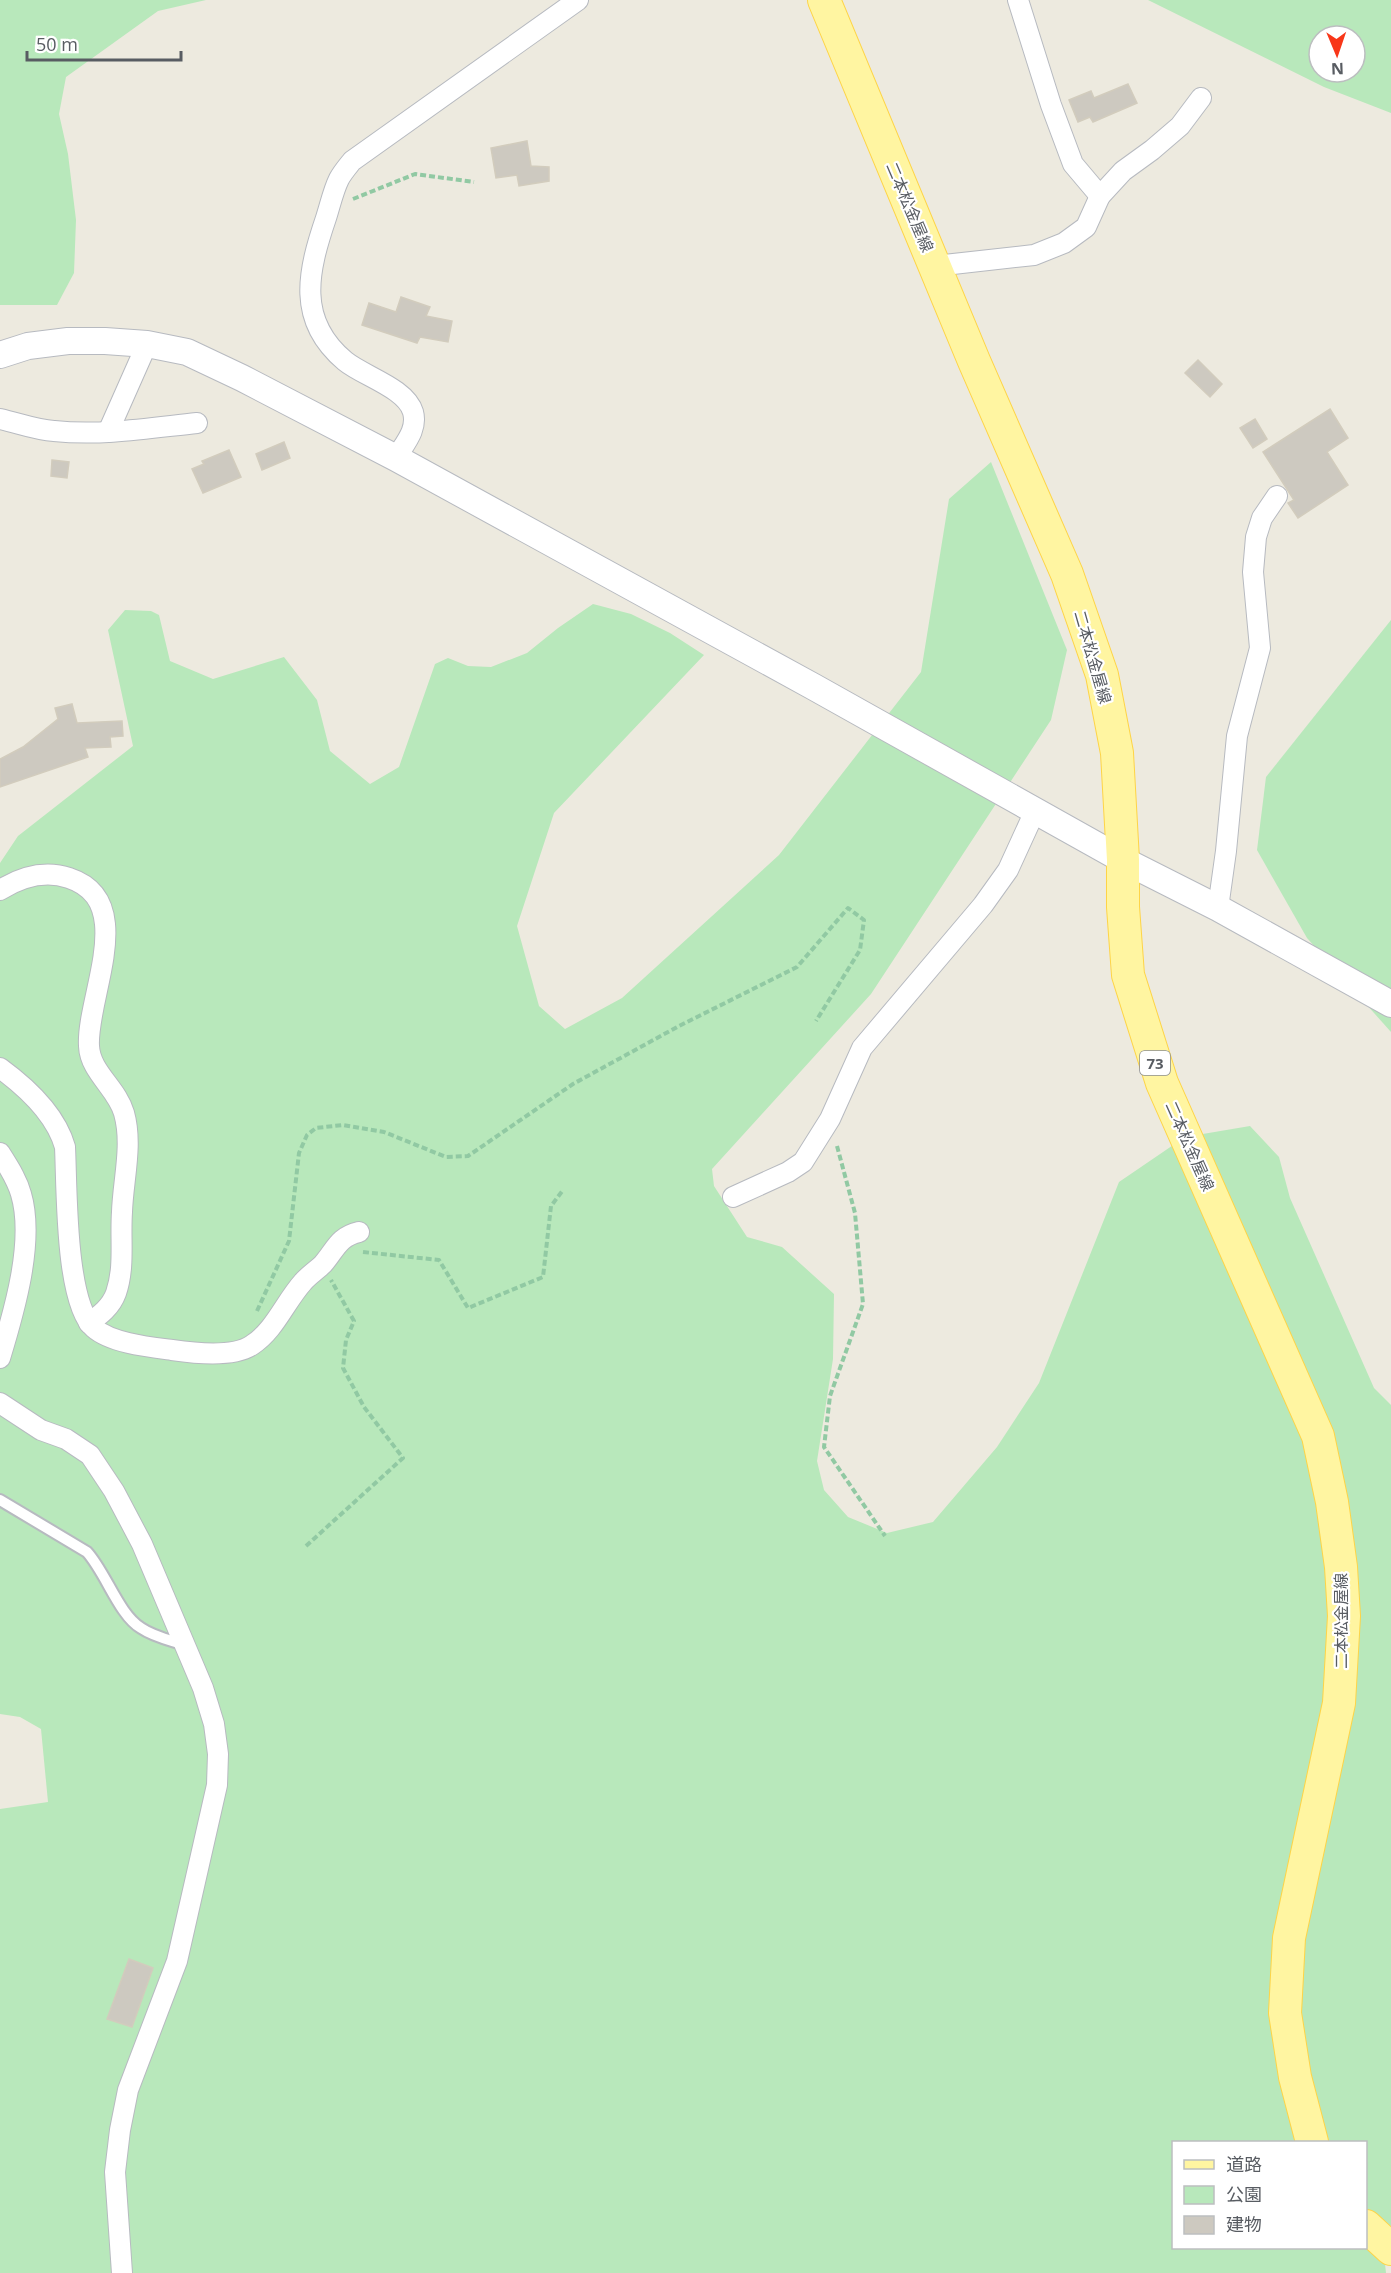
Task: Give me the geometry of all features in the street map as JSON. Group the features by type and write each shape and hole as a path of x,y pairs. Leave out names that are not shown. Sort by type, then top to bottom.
{"main road":[{"name":"二本松金屋線","path":"824,0 1067,573 1102,675 1117,753 1128,975 1145,1036 1162,1083 1318,1436 1332,1502 1341,1567 1344,1616 1338,1702 1289,1938 1286,2013 1294,2077 1312,2141"},
{"path":"1367,2228 1391,2249"}],"street":[{"path":"396,458 414,426 409,403 390,388 346,362 329,346 317,326 310,307 309,291 314,251 339,178 352,161 578,0"},
{"path":"1018,0 1051,105 1073,164 1100,196"},
{"path":"935,266 1034,255 1064,243 1086,227 1100,196 1123,171 1180,126 1201,98"},
{"path":"0,355 28,346 68,341 105,340 147,344 187,352 396,458 1123,860 1218,908 1391,1004"},
{"path":"108,432 147,344"},
{"path":"0,419 52,431 108,432 197,423"},
{"path":"1218,908 1237,736 1260,648 1253,572 1256,537 1262,518 1277,496"},
{"path":"733,1197 788,1172 803,1162 830,1119 862,1048 983,905 1008,870 1035,811"},
{"path":"0,890 35,875 65,877 84,885 98,897 103,915 104,961 88,1044 93,1063 119,1099 124,1112 128,1139 120,1275 110,1305 89,1323"},
{"path":"0,1068 13,1077 49,1115 63,1138 72,1273 78,1302 89,1323 106,1335 142,1346 186,1352 236,1352 244,1349 263,1335 304,1280 323,1264 343,1237 359,1232"},
{"path":"0,1153 20,1191 25,1215 24,1256 18,1293 0,1358"},
{"path":"0,1403 41,1430 66,1439 90,1455 114,1491 142,1544 203,1688 214,1724 218,1754 217,1785 177,1961 129,2091 120,2130 115,2172 122,2273"}],"lane":[{"path":"0,1500 87,1552 96,1562 130,1619 139,1627 185,1645"}],"path":[{"path":"329,208 415,174 474,182"},
{"path":"244,1349 259,1304 289,1241 299,1153 307,1135 316,1128 343,1125 384,1132 446,1157 468,1156 573,1084 679,1026 797,967 848,908 864,920 860,950 816,1021"},
{"path":"830,1119 855,1213 863,1304 830,1396 824,1448 885,1536"},
{"path":"359,1232 363,1252 439,1260 468,1308 543,1277 550,1206 563,1190"},
{"path":"306,1546 403,1458 364,1407 343,1368 346,1340 354,1321 323,1264"}],"green space":[{"path":"0,0 206,0 158,11 66,77 59,114 68,154 76,220 74,273 57,305 0,305"},
{"path":"1148,0 1391,0 1391,113 1318,84 1367,84 1367,24 1307,24 1307,79"},
{"path":"991,462 1067,650 1051,720 871,994 712,1169 714,1186 747,1237 782,1247 834,1294 833,1359 817,1461 824,1490 848,1517 887,1533 933,1522 997,1447 1039,1383 1119,1182 1185,1137 1250,1126 1279,1157 1290,1198 1374,1388 1391,1405 1391,2232 1383,2245 1386,2273 0,2273 0,1809 48,1802 41,1729 20,1717 0,1714 0,863 18,836 133,746 108,630 125,610 151,611 159,615 170,661 213,679 284,657 317,700 330,751 370,784 399,767 435,664 448,658 468,666 491,667 527,653 593,604 631,614 670,633 704,655 554,813 517,926 539,1006 565,1029 622,998 779,855 921,672 949,499"},
{"path":"1391,620 1391,1032 1307,938 1257,850 1266,777"}],"building":[{"path":"1128,84 1137,103 1093,122 1090,117 1078,122 1069,100 1091,91 1094,98"},
{"path":"527,141 531,166 549,167 549,181 519,186 517,175 496,178 491,148"},
{"path":"401,297 430,307 426,316 452,321 448,342 420,337 417,343 362,325 369,303 396,312"},
{"path":"1198,360 1222,384 1210,397 1185,373"},
{"path":"1330,409 1348,438 1327,452 1348,485 1298,518 1288,503 1294,500 1263,452"},
{"path":"1255,419 1267,439 1253,448 1240,428"},
{"path":"284,442 290,458 262,470 256,454"},
{"path":"229,450 241,477 203,493 192,469 204,464 202,461"},
{"path":"52,460 69,462 67,478 51,476"},
{"path":"72,704 77,723 122,721 123,736 110,737 111,747 85,748 88,757 0,787 0,759 23,747 58,719 55,708"},
{"path":"129,1959 153,1968 132,2027 107,2019"}]}
